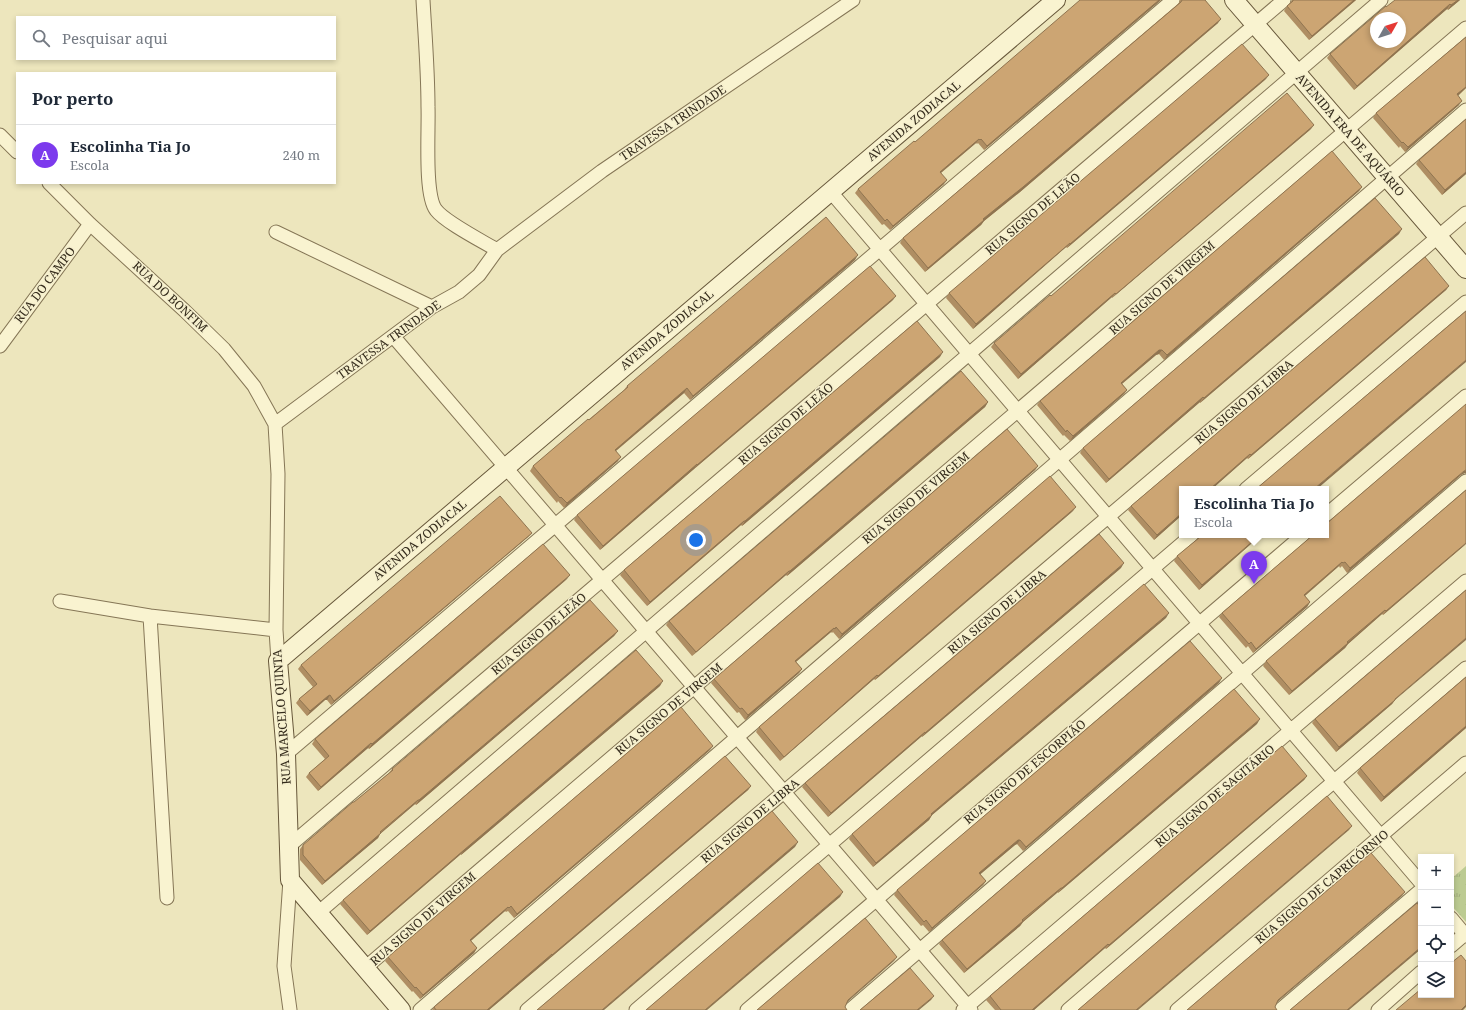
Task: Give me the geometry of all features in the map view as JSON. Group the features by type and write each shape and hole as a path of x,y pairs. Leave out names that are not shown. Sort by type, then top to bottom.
{"street":[{"path":"423,0 428,106 428,172 430,193 435,210 497,250"},
{"name":"TRAVESSA TRINDADE","path":"275,424 432,307 459,292 478,275 497,250 602,171 853,0"},
{"name":"AVENIDA ZODIACAL","path":"278,661 1056,0"},
{"path":"286,754 1173,0"},
{"name":"AVENIDA ERA DE AQUÁRIO","path":"1234,0 1466,270"},
{"name":"RUA SIGNO DE LEÃO","path":"288,848 1284,0"},
{"path":"318,913 1381,0"},
{"name":"RUA SIGNO DE VIRGEM","path":"365,968 1466,28"},
{"path":"420,1010 1466,110"},
{"path":"0,135 16,151"},
{"name":"RUA DO BONFIM","path":"50,184 90,224 224,349 254,386 275,424"},
{"path":"830,191 1418,879"},
{"name":"RUA SIGNO DE LIBRA","path":"527,1010 1466,213"},
{"name":"RUA DO CAMPO","path":"0,346 90,224"},
{"path":"276,232 432,307"},
{"path":"1250,486 1466,302"},
{"path":"393,336 920,950 967,1009"},
{"path":"1329,512 1466,396"},
{"name":"RUA MARCELO QUINTA","path":"275,424 278,474 276,630 286,754 290,880 284,966 290,1010"},
{"path":"850,1010 1466,481"},
{"path":"636,1010 1189,538"},
{"name":"RUA SIGNO DE ESCORPIÃO","path":"747,1010 1299,538"},
{"name":"RUA SIGNO DE SAGITÁRIO","path":"967,1009 1466,581"},
{"path":"60,601 150,616 276,630"},
{"path":"150,616 167,898"},
{"path":"1068,1010 1466,668"},
{"name":"RUA SIGNO DE CAPRICÓRNIO","path":"1177,1010 1466,763"},
{"path":"290,880 401,1010"},
{"path":"1280,1010 1418,893"},
{"path":"1454,922 1465,935 1454,944"},
{"path":"1378,1010 1418,975"}],"green space":[{"path":"1466,866 1466,922 1454,908 1454,876"}],"building":[{"path":"1080,0 1159,0 987,146 981,139 979,139 940,172 947,180 893,226 887,219 885,221 858,189"},
{"path":"1182,0 1205,0 1221,19 1023,187 983,219 984,220 928,268 903,238"},
{"path":"1293,0 1354,0 1312,36 1287,6"},
{"path":"1395,0 1458,0 1451,5 1450,4 1406,43 1406,12 1379,12"},
{"path":"1370,20 1370,48 1400,48 1357,86 1330,54"},
{"path":"1466,37 1466,87 1457,94 1462,101 1408,147 1403,142 1402,143 1376,113"},
{"path":"1242,44 1269,75 976,324 949,293"},
{"path":"1287,93 1314,125 1021,374 994,343 1050,295 1051,296"},
{"path":"1466,119 1466,172 1445,190 1419,160"},
{"path":"1332,151 1362,187 1167,355 1162,350 1159,350 1121,383 1127,390 1073,436 1067,430 1066,432 1040,401"},
{"path":"1375,198 1402,229 1204,398 1203,397 1109,479 1083,448"},
{"path":"826,217 858,255 693,396 687,388 615,450 621,457 567,503 561,497 560,498 533,466 628,387 627,386"},
{"path":"1425,257 1449,286 1213,486 1179,486 1179,516 1157,535 1131,506"},
{"path":"870,266 896,296 697,464 603,546 577,515"},
{"path":"1466,311 1466,360 1318,486 1260,486"},
{"path":"917,321 943,352 650,602 624,570"},
{"path":"961,371 988,402 696,652 669,621"},
{"path":"1466,404 1466,470 1350,568 1345,562 1342,562 1304,595 1310,602 1256,649 1251,642 1249,644 1222,613 1310,538 1329,538 1329,521"},
{"path":"1007,429 1038,466 842,634 836,627 835,629 834,628 795,661 802,669 748,715 742,708 740,709 714,679"},
{"path":"1050,476 1076,507 878,676 877,675 784,757 759,727"},
{"path":"1466,490 1466,543 1347,642 1348,643 1292,691 1266,661"},
{"path":"500,496 532,533 334,701 330,695 310,711 299,699 317,684 301,665"},
{"path":"1099,534 1124,563 831,813 805,783"},
{"path":"1199,538 1257,538 1202,585 1177,556"},
{"path":"543,544 570,575 321,787 309,773 329,756 315,739"},
{"path":"1144,584 1169,613 931,814 932,815 876,863 852,834"},
{"path":"1466,590 1466,638 1339,747 1315,719"},
{"path":"590,600 618,631 380,832 381,833 325,881 303,855 303,845 393,770 392,769"},
{"path":"1190,641 1222,678 1026,847 1020,840 1018,840 979,873 986,881 932,928 926,920 924,922 897,890"},
{"path":"636,650 663,681 370,931 343,900"},
{"path":"1466,677 1466,726 1384,797 1360,768"},
{"path":"1234,689 1260,719 1062,888 1022,920 1023,921 967,969 942,940"},
{"path":"681,707 713,746 517,914 511,906 509,908 508,907 470,940 477,948 423,995 416,987 415,988 388,957"},
{"path":"1282,746 1307,776 1032,1010 1001,1010 990,996"},
{"path":"725,756 751,786 487,1010 436,1010 434,1007"},
{"path":"1327,796 1352,826 1136,1010 1078,1010"},
{"path":"772,811 798,842 602,1010 537,1010"},
{"path":"1371,853 1405,892 1278,1000 1275,1007 1277,1010 1187,1010"},
{"path":"818,863 843,892 705,1010 646,1010"},
{"path":"1417,903 1418,950 1347,1010 1290,1010"},
{"path":"865,918 897,957 848,1000 845,1007 847,1010 757,1010"},
{"path":"1461,955 1466,961 1466,1005 1461,1010 1396,1010 1418,992 1418,998 1454,998 1454,961"},
{"path":"910,968 934,996 917,1010 860,1010"}],"place":[{"name":"Escolinha Tia Jo","path":"1254,584"}]}
